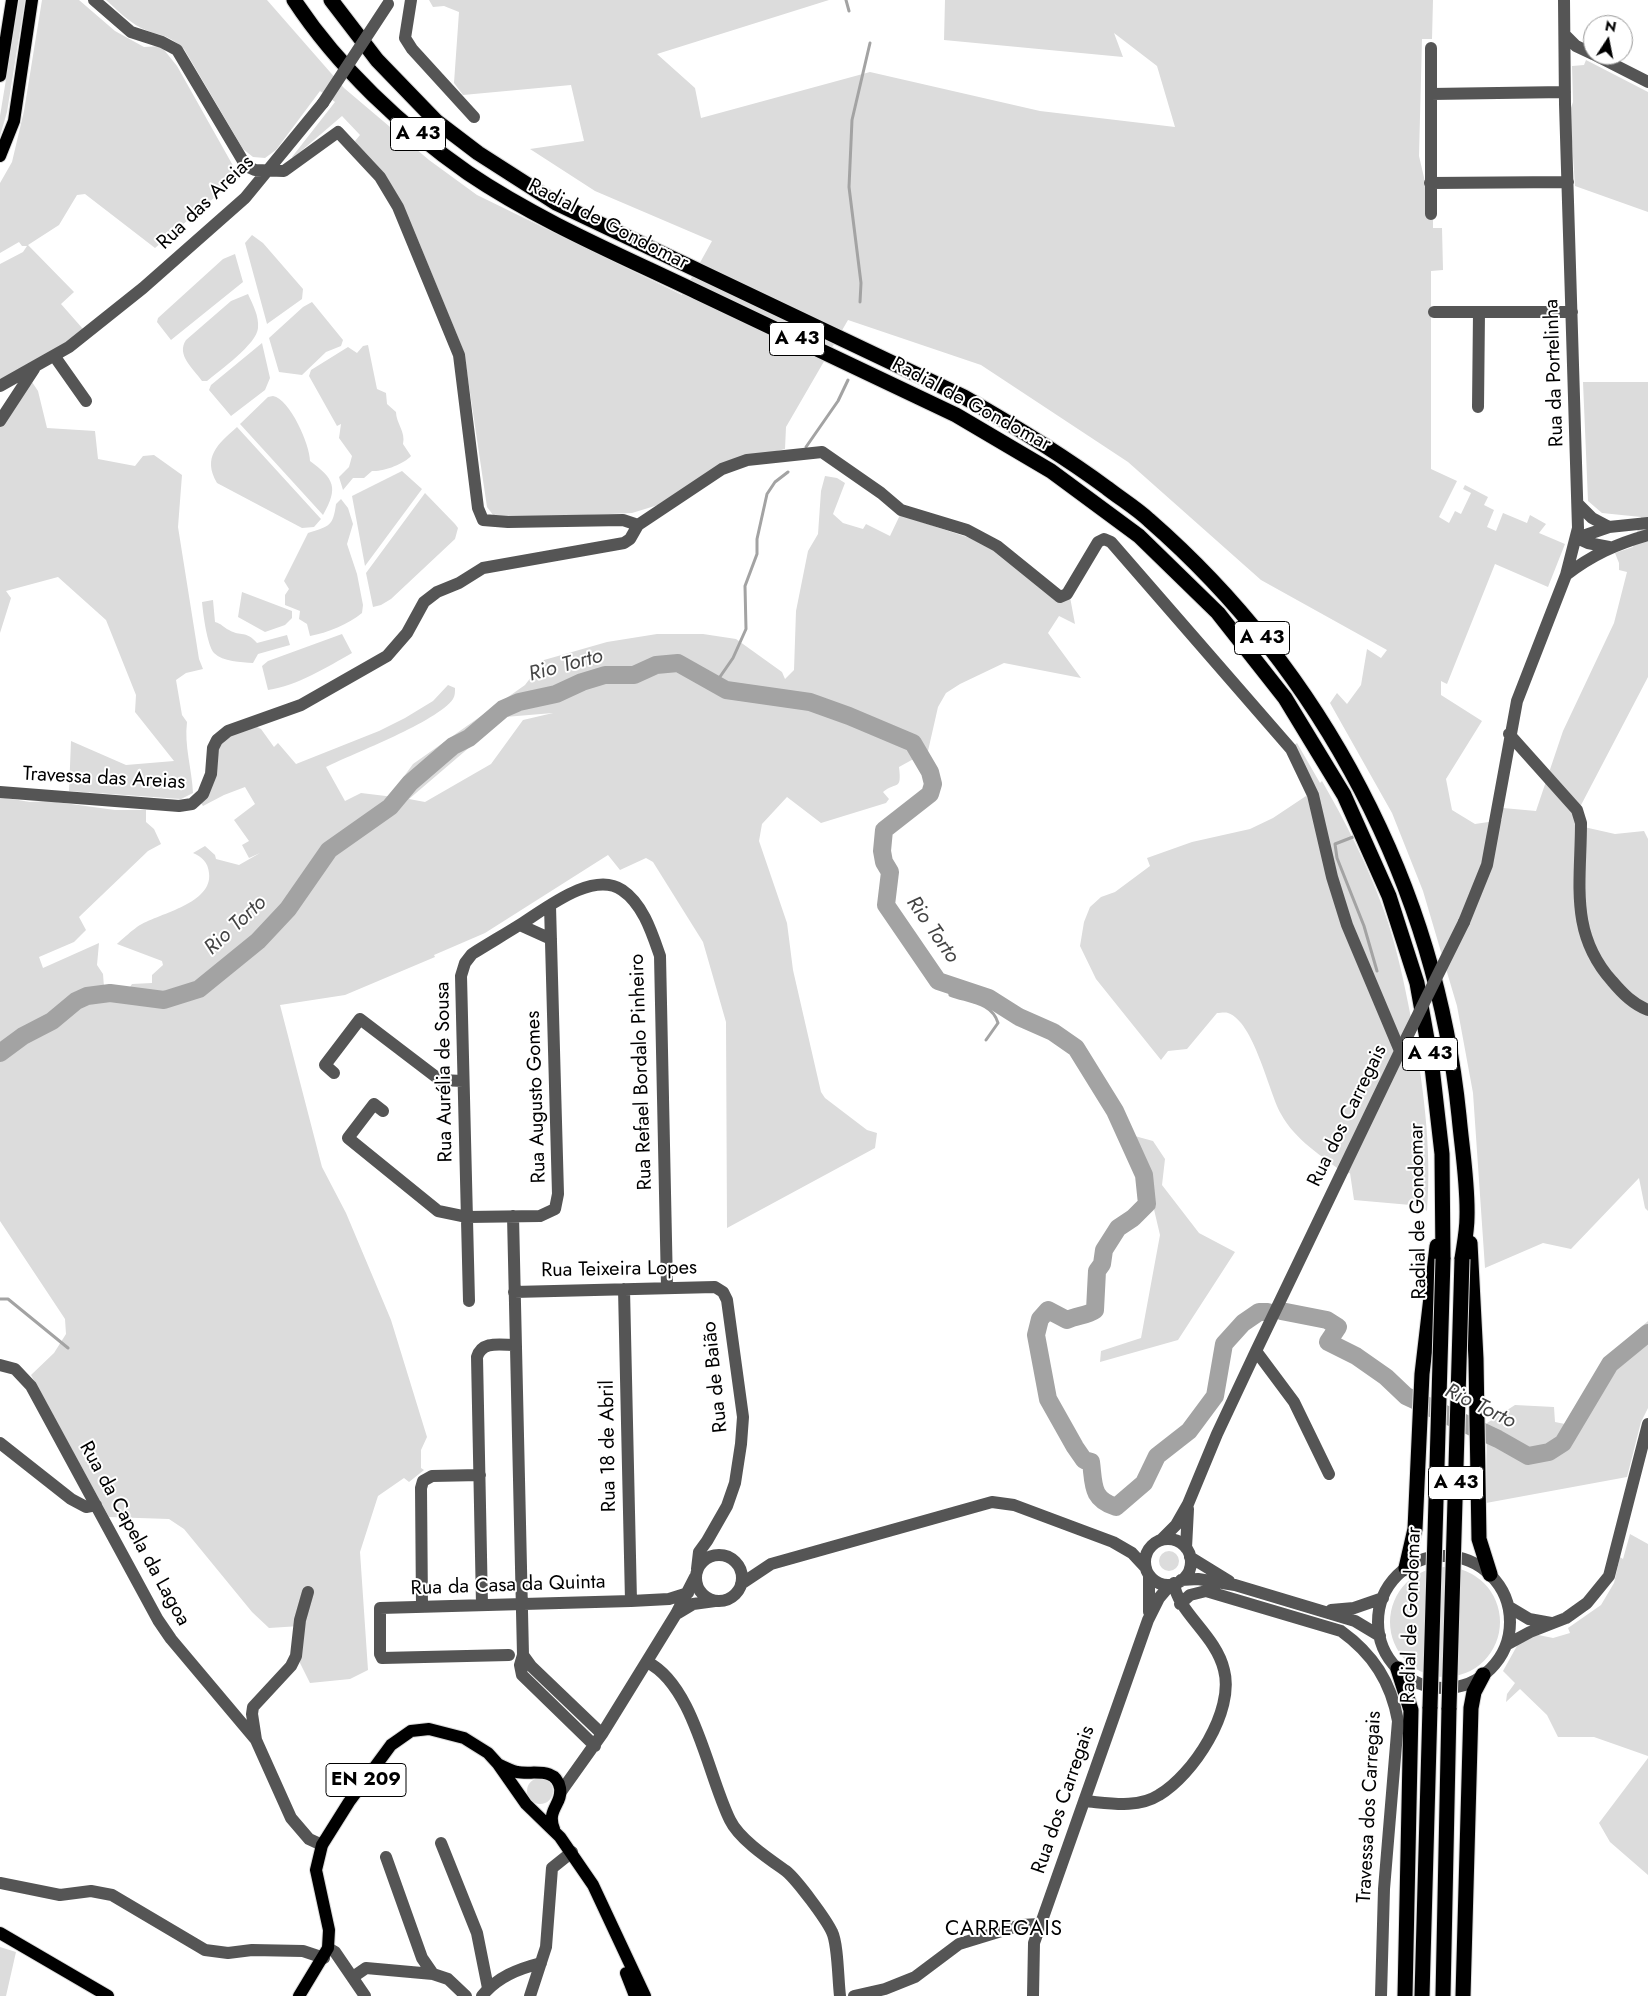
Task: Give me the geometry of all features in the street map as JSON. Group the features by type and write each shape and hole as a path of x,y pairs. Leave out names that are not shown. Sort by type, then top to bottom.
{"highway":[{"path":"285,0 309,24"},
{"name":"Radial de Gondomar","path":"294,0 309,24 370,91 422,138 468,173 546,219 956,414 1052,470 1139,536 1218,613 1285,698 1344,795 1389,896 1417,983 1432,1068 1442,1154 1422,1996"},
{"name":"Radial de Gondomar","path":"331,0 377,60 436,121 478,153 556,203 964,397 1060,454 1148,519 1230,598 1301,687 1360,783 1407,888 1436,981 1454,1066 1467,1217 1467,1260 1449,1708 1443,1996"},
{"name":"A 43","path":"1406,1568 1416,1528 1422,1374 1439,1258"},
{"name":"A 43","path":"1467,1260 1479,1538 1490,1574"},
{"path":"1398,1669 1411,1710 1405,1996"},
{"path":"1463,1996 1471,1708 1474,1692 1483,1675"}],"main road":[{"path":"0,76 12,0"},
{"path":"0,156 14,121 32,0"},
{"name":"EN 209","path":"327,1953 328,1930 316,1870 322,1845 349,1802 391,1746 411,1731 429,1729 464,1738 483,1749 498,1764 527,1803"},
{"name":"EN 209","path":"498,1764 517,1772 541,1773"},
{"path":"554,1829 551,1814 557,1799 558,1781 541,1773 525,1780 522,1786 527,1803 554,1829 572,1852 593,1885 645,1996"},
{"path":"527,1803 544,1810 557,1799"},
{"path":"581,1867 635,1996"},
{"path":"0,1933 108,1996"},
{"path":"299,1996 327,1953"}],"street":[{"path":"94,0 130,32 162,42 177,50 246,166 255,170 284,171 338,132 380,177 398,207 459,354 478,508 483,520 508,522 623,520 638,525 722,469 747,460 822,452 901,510 967,530 997,546 1060,597 1067,594 1098,542 1104,539 1111,542 1139,577 1274,728 1295,757 1313,795 1332,877 1347,925 1402,1048"},
{"path":"412,0 405,38 412,49 474,117"},
{"name":"Rua da Portelinha","path":"1509,734 1517,701 1566,575 1577,538 1578,504 1565,92 1564,0"},
{"name":"Rua das Areias","path":"0,386 55,357 150,281 245,198 323,103 390,2"},
{"path":"1565,35 1576,46 1583,49"},
{"path":"1431,48 1431,214"},
{"path":"1619,65 1646,77"},
{"path":"1431,94 1565,92"},
{"path":"1430,182 1568,182"},
{"path":"1434,312 1572,312"},
{"path":"1478,407 1479,312"},
{"path":"55,357 86,401"},
{"path":"0,421 35,367"},
{"path":"1578,504 1592,518 1609,527"},
{"path":"1577,538 1609,527 1648,524"},
{"name":"Travessa das Areias","path":"0,792 179,806 192,804 198,800 208,785 217,740 228,731 245,723 276,715 300,705 387,656 407,633 421,606 430,596 459,583 483,568 624,543 630,539 638,525"},
{"path":"1566,575 1587,559 1609,547 1648,535"},
{"path":"1577,538 1588,543 1609,547"},
{"path":"1509,734 1577,810 1581,823 1580,918 1584,937 1605,974 1637,1005 1648,1010"},
{"name":"Rua dos Carregais","path":"1158,1541 1176,1525 1188,1504 1217,1434 1256,1351 1464,922 1487,865 1509,734"},
{"name":"Rua Refael Bordalo Pinheiro","path":"520,925 567,895 593,885 607,885 621,889 634,901 647,923 660,956 667,1287"},
{"name":"Rua Augusto Gomes","path":"512,1216 540,1216 555,1209 558,1194 550,906"},
{"path":"520,925 551,939"},
{"name":"Rua Aurélia de Sousa","path":"469,1301 461,976 465,963 472,954 520,925"},
{"path":"334,1073 325,1065 360,1019 440,1080 463,1081"},
{"path":"383,1111 374,1104 348,1138 438,1211 467,1217 512,1216 523,1655 520,1666 522,1675 539,1682 602,1734"},
{"name":"Rua Teixeira Lopes","path":"514,1292 715,1287 723,1292"},
{"name":"Rua 18 de Abril","path":"624,1289 631,1601"},
{"name":"Rua de Baião","path":"696,1573 699,1552 727,1506 735,1483 742,1444 743,1417 726,1300 723,1292"},
{"path":"482,1605 477,1357 479,1350 485,1345 516,1345"},
{"path":"1256,1351 1294,1402 1329,1474"},
{"name":"Rua da Capela da Lagoa","path":"0,1365 15,1369 31,1386 158,1620 171,1640 256,1740 292,1818 309,1839 322,1845"},
{"path":"1506,1645 1530,1632 1554,1624 1587,1603 1609,1576 1648,1424"},
{"path":"0,1443 71,1499 86,1507 96,1505"},
{"path":"422,1607 420,1488 423,1481 432,1476 480,1475"},
{"path":"557,1799 578,1767 595,1746 647,1662 688,1593 696,1573 709,1557 718,1555 733,1561 751,1564 770,1564 992,1502 1014,1505 1113,1542 1132,1553 1156,1581 1175,1583 1198,1579 1236,1585 1356,1621 1380,1636"},
{"name":"Rua dos Carregais","path":"1188,1504 1188,1552"},
{"path":"707,1541 709,1557"},
{"path":"1147,1571 1145,1558 1158,1541"},
{"path":"1113,1542 1135,1544 1158,1541 1180,1542 1188,1552 1236,1585"},
{"path":"1175,1583 1187,1574 1188,1552"},
{"path":"1449,1556 1468,1560 1490,1574 1502,1589 1509,1607 1510,1632 1497,1662 1483,1675 1460,1686 1440,1687 1421,1683 1398,1669 1384,1649 1380,1636 1379,1617 1383,1598 1396,1576 1406,1568 1430,1557 1449,1556"},
{"path":"733,1561 739,1567 741,1584"},
{"path":"676,1614 693,1604 732,1597 741,1584 770,1564"},
{"name":"Rua dos Carregais","path":"1147,1571 1150,1596 1148,1620"},
{"path":"696,1573 701,1593 715,1601"},
{"path":"1084,1801 1128,1804 1159,1795 1204,1752 1221,1710 1226,1689 1224,1670 1210,1638 1180,1604 1175,1595 1175,1583"},
{"name":"Rua dos Carregais","path":"1033,1996 1034,1943 1040,1924 1148,1620 1159,1598 1175,1583"},
{"name":"Travessa dos Carregais","path":"1180,1604 1190,1595 1206,1591 1341,1631 1358,1643 1378,1669 1394,1695 1398,1721 1384,1889 1381,1996"},
{"path":"256,1740 252,1714 253,1708 291,1666 296,1656 300,1620 308,1592"},
{"name":"Rua da Casa da Quinta","path":"509,1655 382,1658 380,1654 380,1608 631,1601 669,1599 688,1593"},
{"path":"1326,1611 1354,1608 1383,1598"},
{"path":"1509,1607 1529,1619 1554,1624"},
{"path":"647,1662 666,1674 679,1695 705,1749 731,1822 764,1858 788,1873 833,1933 840,1996"},
{"path":"539,1682 595,1746"},
{"path":"541,1773 578,1767"},
{"path":"441,1843 477,1933 485,1992"},
{"path":"530,1996 546,1947 552,1868 572,1852"},
{"path":"386,1858 422,1958 434,1974"},
{"path":"0,1883 60,1895 100,1891 112,1895 205,1950 228,1953 252,1950 335,1952 365,1996"},
{"path":"862,1995 885,1989 915,1977 959,1944 1021,1926 1040,1924"},
{"path":"485,1992 504,1976 541,1963"},
{"path":"353,1976 366,1968 434,1974 448,1980 466,1996"}],"shaded area":[{"path":"19,0 25,0 7,112 0,136 0,116"},
{"path":"42,0 79,0 115,31 144,47 161,46 177,66 236,171 235,180 155,248 85,194 77,195 59,225 28,245 74,292 61,304 83,329 62,347 0,382 0,264 23,252 27,246 22,246 19,242 0,253 0,183 12,162 24,111"},
{"path":"106,0 267,0 344,88 429,160 477,195 682,295 712,241 595,191 530,149 584,141 571,85 463,95 454,83 459,12 444,6 433,7 429,0 829,0 657,54 695,88 701,118 870,72 1040,111 1175,127 1157,66 1114,33 1123,57 944,40 945,0 1433,0 1432,39 1422,39 1419,156 1433,216 1433,228 1442,228 1443,270 1431,271 1431,469 1457,481 1439,517 1449,523 1455,511 1461,514 1471,493 1463,489 1465,485 1488,497 1484,505 1494,510 1487,527 1496,531 1503,513 1527,523 1530,515 1546,524 1539,533 1565,544 1548,587 1495,564 1447,684 1441,681 1441,695 1482,721 1446,779 1452,810 1475,824 1502,820 1503,808 1536,811 1563,731 1614,623 1627,572 1619,570 1619,563 1615,553 1633,547 1641,517 1602,513 1588,501 1583,382 1648,382 1648,677 1580,807 1584,827 1615,834 1644,831 1648,839 1648,1211 1645,1208 1639,1178 1571,1249 1543,1243 1485,1268 1473,1093 1457,1006 1423,891 1392,813 1330,703 1337,693 1347,704 1361,685 1367,649 1381,658 1387,650 1261,580 1128,462 981,365 848,320 786,427 785,449 720,465 658,505 632,513 519,518 493,515 487,507 464,352 415,233 355,141 360,135 342,116 292,157 335,102 320,91 276,150 265,158 253,157 243,149 184,49 167,37 136,25"},
{"path":"1596,65 1648,92 1648,212 1575,186 1570,111 1573,102 1572,66"},
{"path":"252,235 263,243 303,289 302,299 267,324 245,243"},
{"path":"235,254 243,282 171,340 157,322 158,318 223,259"},
{"path":"248,294 258,319 256,334 237,357 207,381 202,381 184,356 183,346 186,340 231,301"},
{"path":"312,302 343,340 341,346 326,352 302,375 279,372 269,338 303,307"},
{"path":"262,343 270,378 265,390 231,416 209,390 211,385"},
{"path":"368,345 377,389 386,393 387,404 396,412 403,435 403,444 411,456 393,467 372,471 364,478 353,478 343,490 339,477 349,467 352,456 339,438 341,424 337,426 309,376 311,370 348,347 357,353 363,346"},
{"path":"32,382 38,391 47,428 95,431 98,459 135,466 143,456 154,455 182,475 178,527 199,659 203,669 186,673 176,680 182,715 187,722 186,731 193,793 181,799 69,791 71,741 126,765 174,761 135,712 136,695 106,620 58,577 6,591 11,598 0,633 0,426"},
{"path":"273,396 286,405 303,434 310,461 324,473 332,484 331,497 323,515 240,424 268,397"},
{"path":"237,427 321,519 314,527 302,528 217,483 211,466 214,452 218,445"},
{"path":"402,471 422,489 365,566 352,496"},
{"path":"825,476 837,478 845,483 833,514 843,523 863,529 866,524 890,536 900,515 982,542 1070,597 1075,624 1059,616 1048,633 1081,678 1004,663 960,684 946,693 938,707 928,751 899,767 899,783 883,792 889,799 886,803 821,823 787,797 762,824 759,841 787,923 793,970 821,1092 825,1098 867,1130 877,1133 875,1148 727,1228 726,1022 703,942 653,862 646,858 620,870 608,855 485,933 434,955 435,957 345,995 280,1005 322,1167 346,1213 391,1320 427,1437 421,1450 421,1468 424,1470 409,1482 404,1478 378,1496 360,1552 368,1670 350,1679 310,1683 300,1663 300,1626 269,1628 252,1612 184,1529 169,1519 109,1517 31,1375 54,1353 66,1334 65,1319 0,1221 0,1055 24,1037 53,1022 77,1002 99,995 128,996 129,991 112,989 74,995 58,1011 31,1028 18,1032 0,1048 0,797 30,802 49,801 115,810 146,810 146,822 154,829 161,844 148,851 79,917 86,930 74,942 39,957 43,968 99,943 97,965 103,974 104,987 130,987 132,984 152,983 152,975 163,965 162,961 117,944 140,925 184,906 203,892 208,883 208,869 204,860 193,853 205,846 215,855 216,859 239,865 260,853 249,858 242,845 249,841 234,820 255,804 245,787 203,806 199,800 223,739 255,726 261,729 274,747 278,743 296,764 379,731 433,701 448,685 455,688 453,699 444,708 430,717 413,727 326,767 345,801 361,793 394,797 391,794 413,764 525,685 544,660 607,642 657,634 703,634 736,639 782,672 785,679 794,670 796,611 808,551 818,534 821,491","holes":["553,713 523,720 491,764 425,802 409,799 505,717"]},
{"path":"425,493 458,528 455,539 391,599 373,607 366,573"},
{"path":"341,499 348,508 353,524 347,544 357,574 363,605 362,613 338,628 310,636 307,624 299,619 300,611 285,605 285,595 289,589 284,581 308,533 329,524 336,504"},
{"path":"242,592 292,611 292,618 285,625 265,632 238,617"},
{"path":"213,600 215,622 233,632 250,636 257,643 287,635 290,645 258,654 253,663 232,661 218,656 214,653 209,643 202,602"},
{"path":"342,634 352,653 301,680 268,690 262,666 268,661"},
{"path":"1297,743 1320,783 1322,781 1355,843 1377,892 1396,949 1411,1018 1423,1090 1428,1163 1427,1211 1422,1206 1354,1200 1350,1173 1345,1174 1318,1154 1301,1140 1287,1123 1276,1103 1253,1043 1237,1019 1228,1013 1217,1013 1187,1049 1168,1051 1161,1060 1096,979 1080,946 1084,922 1090,907 1101,897 1115,892 1150,866 1147,858 1192,842 1250,829 1273,818 1309,794 1293,746"},
{"path":"1131,1135 1153,1141 1165,1159 1162,1185 1199,1233 1235,1252 1178,1340 1100,1362 1101,1351 1141,1338 1160,1235 1145,1171"},
{"path":"1648,1321 1648,1408 1641,1422 1627,1477 1486,1503 1487,1423 1515,1405 1554,1407 1555,1422 1565,1424 1572,1434 1612,1366 1620,1345"},
{"path":"1630,1534 1648,1544 1648,1756 1594,1737 1558,1737 1547,1715 1520,1689 1506,1702 1507,1694 1515,1683 1503,1671 1518,1644 1519,1631 1553,1638 1570,1633 1568,1628 1601,1605 1614,1583 1620,1557 1623,1559"},
{"path":"1169,1551 1176,1554 1179,1561 1176,1568 1169,1571 1162,1568 1159,1561 1162,1554"},
{"path":"1445,1567 1466,1571 1484,1583 1496,1601 1500,1622 1496,1643 1484,1661 1466,1673 1445,1677 1424,1673 1406,1661 1394,1643 1390,1622 1394,1601 1406,1583 1424,1571"},
{"path":"1648,1758 1648,1875 1610,1842 1599,1823"},
{"path":"540,1778 549,1782 553,1791 549,1800 540,1804 531,1800 527,1791 531,1782"},
{"path":"0,1947 16,1952 6,1996 0,1996"}],"waterway":[{"path":"846,0 849,11"},
{"path":"860,302 861,283 849,187 852,120 870,43"},
{"path":"806,447 838,401 848,380"},
{"path":"715,684 733,658 746,629 745,586 757,554 757,539 767,494 775,482 788,472"},
{"name":"Rio Torto","path":"0,1053 23,1036 52,1021 76,1001 87,996 110,993 164,1000 199,989 258,941 288,909 329,850 390,807 410,783 453,746 469,738 503,709 519,702 556,694 582,682 605,675 634,675 656,665 678,663 726,690 810,702 913,743 930,772 933,784 930,794 884,830 882,851 884,862 890,872 886,905 938,981 989,998 1019,1017 1053,1032 1076,1048 1115,1111 1144,1175 1147,1204 1133,1218 1118,1228 1104,1250 1102,1264 1097,1271 1095,1310 1067,1320 1048,1310 1040,1319 1036,1335 1048,1399 1075,1447 1084,1460 1091,1462 1095,1490 1102,1500 1116,1507 1144,1483 1157,1456 1189,1431 1215,1396 1224,1344 1243,1323 1259,1312 1268,1312"},
{"path":"1353,837 1335,844 1337,858 1364,926 1377,971"},
{"path":"948,984 950,995 985,1007 995,1016 998,1023 986,1040"},
{"path":"0,1299 8,1299 68,1348"},
{"name":"Rio Torto","path":"1281,1311 1327,1320 1338,1327 1328,1342 1356,1356 1386,1377 1406,1396 1498,1439 1528,1456 1549,1452 1563,1443 1610,1364 1648,1333"}],"district":[{"name":"CARREGAIS","path":"1004,1930"}]}
